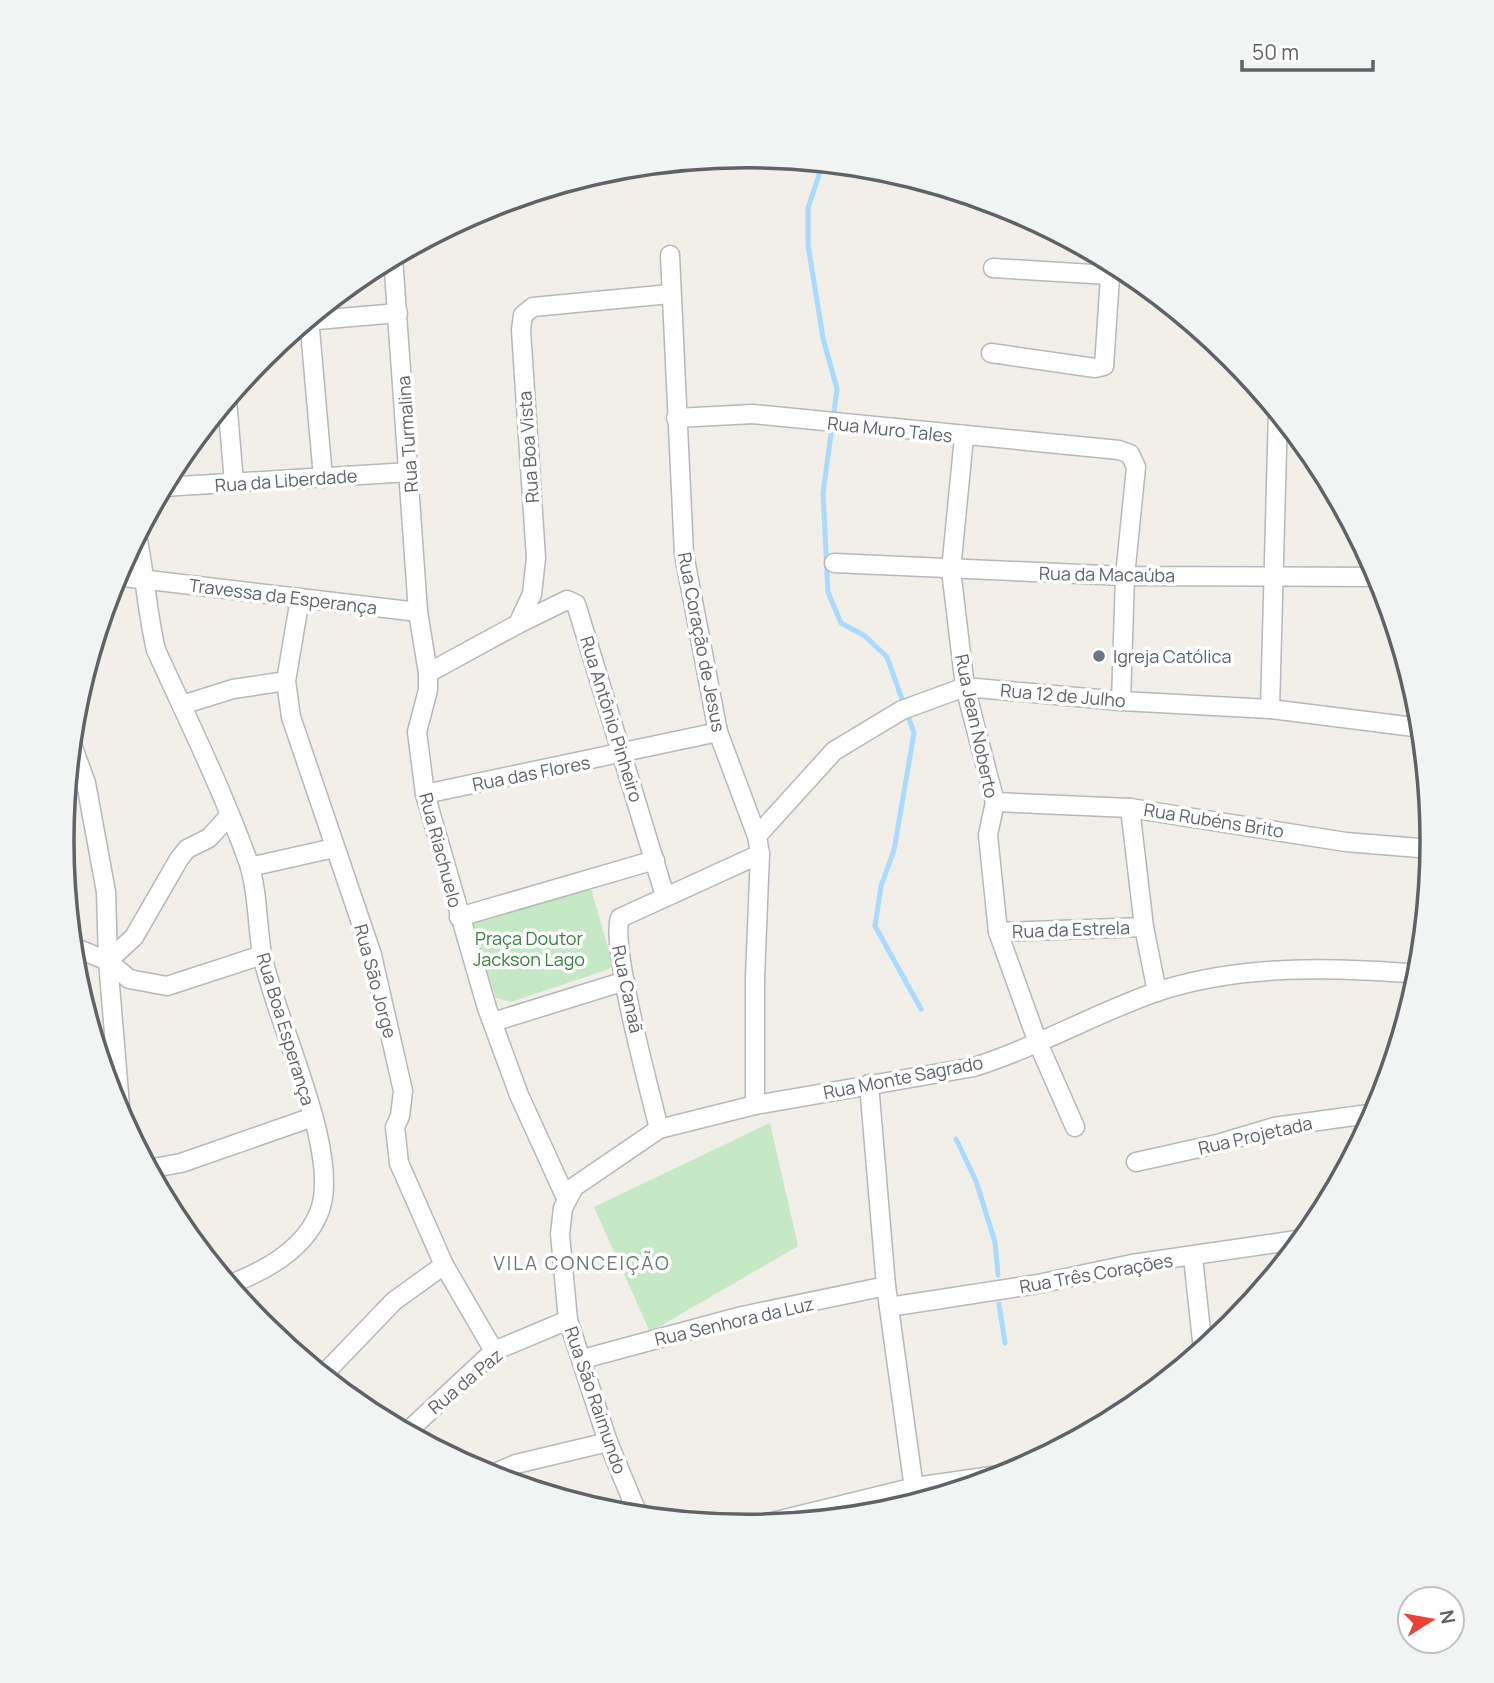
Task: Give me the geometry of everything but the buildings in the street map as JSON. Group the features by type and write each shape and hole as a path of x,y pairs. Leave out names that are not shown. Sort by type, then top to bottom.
{"street":[{"name":"Rua Coração de Jesus","path":"670,255 684,554 718,732 757,836 760,854 755,977 755,1105"},
{"name":"Rua Turmalina","path":"394,268 418,612"},
{"path":"993,268 1099,268"},
{"path":"991,353 1095,368 1104,366 1110,275"},
{"name":"Rua Boa Vista","path":"518,624 528,608 536,576 521,330 523,315 533,307 670,294"},
{"path":"323,319 398,313"},
{"path":"309,330 323,478"},
{"path":"228,413 234,483"},
{"name":"Rua Muro Tales","path":"676,418 753,414 964,437 1105,448 1130,454 1136,467 1125,576"},
{"path":"1270,709 1276,576 1278,427"},
{"name":"Rua Jean Noberto","path":"964,437 951,570 965,687 995,802 988,835 998,932 1038,1043 1075,1127"},
{"name":"Rua da Liberdade","path":"175,486 410,472"},
{"name":"Rua Boa Esperança","path":"140,550 147,581 149,620 156,650 250,867 262,955 313,1117 324,1166 320,1211 304,1235 261,1273 237,1281"},
{"name":"Rua da Macaúba","path":"834,563 1125,576 1366,577"},
{"path":"1121,701 1125,576"},
{"name":"Travessa da Esperança","path":"128,578 418,612"},
{"name":"Rua São Jorge","path":"300,598 286,681 291,717 372,955 403,1091 400,1116 394,1128 398,1163 444,1265 494,1351"},
{"name":"Rua Antônio Pinheiro","path":"518,624 566,600 576,604 665,896"},
{"name":"Rua Riachuelo","path":"418,612 428,673 428,690 416,732 425,794 459,917 493,1022 519,1095 566,1198"},
{"path":"428,673 518,624"},
{"path":"182,705 233,689 286,681"},
{"name":"Rua 12 de Julho","path":"757,836 834,751 909,708 965,687 1121,701 1270,709 1411,727"},
{"name":"Rua das Flores","path":"425,794 718,732"},
{"path":"78,762 86,783 98,838 106,892 108,961 118,1081"},
{"name":"Rua Rubéns Brito","path":"995,802 1130,808 1346,842 1420,848"},
{"path":"1130,808 1144,927 1157,992"},
{"path":"108,961 138,931 187,849 209,838 229,816"},
{"path":"250,867 334,848"},
{"name":"Rua Canaã","path":"659,1129 625,981 617,935 620,918 760,854"},
{"path":"459,917 655,860"},
{"name":"Rua da Estrela","path":"998,932 1144,927"},
{"path":"82,951 108,961 130,979 167,986 262,955"},
{"name":"Rua Monte Sagrado","path":"566,1198 585,1177 659,1129 755,1105 974,1066 1038,1043 1157,992 1244,972 1269,970 1408,974"},
{"path":"493,1022 625,981"},
{"path":"869,1084 886,1286 916,1493"},
{"name":"Rua Projetada","path":"1136,1162 1207,1147 1274,1128 1362,1115"},
{"path":"158,1167 181,1163 313,1117"},
{"name":"Rua São Raimundo","path":"566,1198 560,1234 568,1320 583,1359 608,1442 634,1505"},
{"name":"Rua Três Corações","path":"889,1307 1038,1284 1132,1264 1287,1244"},
{"path":"1194,1257 1202,1338"},
{"path":"329,1369 394,1301 444,1265"},
{"name":"Rua Senhora da Luz","path":"583,1359 742,1316 886,1286"},
{"name":"Rua da Paz","path":"413,1427 494,1351 568,1320"},
{"path":"504,1469 608,1442"}],"green space":[{"name":"Praça Doutor Jackson Lago","path":"590,885 613,965 609,969 511,1002 496,998 473,926 479,917"},
{"path":"770,1123 798,1246 650,1332 594,1207"}],"waterway":[{"path":"820,172 808,208 808,245 823,338 837,389 823,493 828,592 841,623 865,636 887,657 914,733 894,850 881,886 875,926 921,1009"},
{"path":"956,1139 976,1181 995,1242 998,1275"},
{"path":"999,1304 1005,1343"}],"place":[{"name":"Igreja Católica","path":"1099,656"}],"district":[{"name":"VILA CONCEIÇÃO","path":"582,1263"}]}
